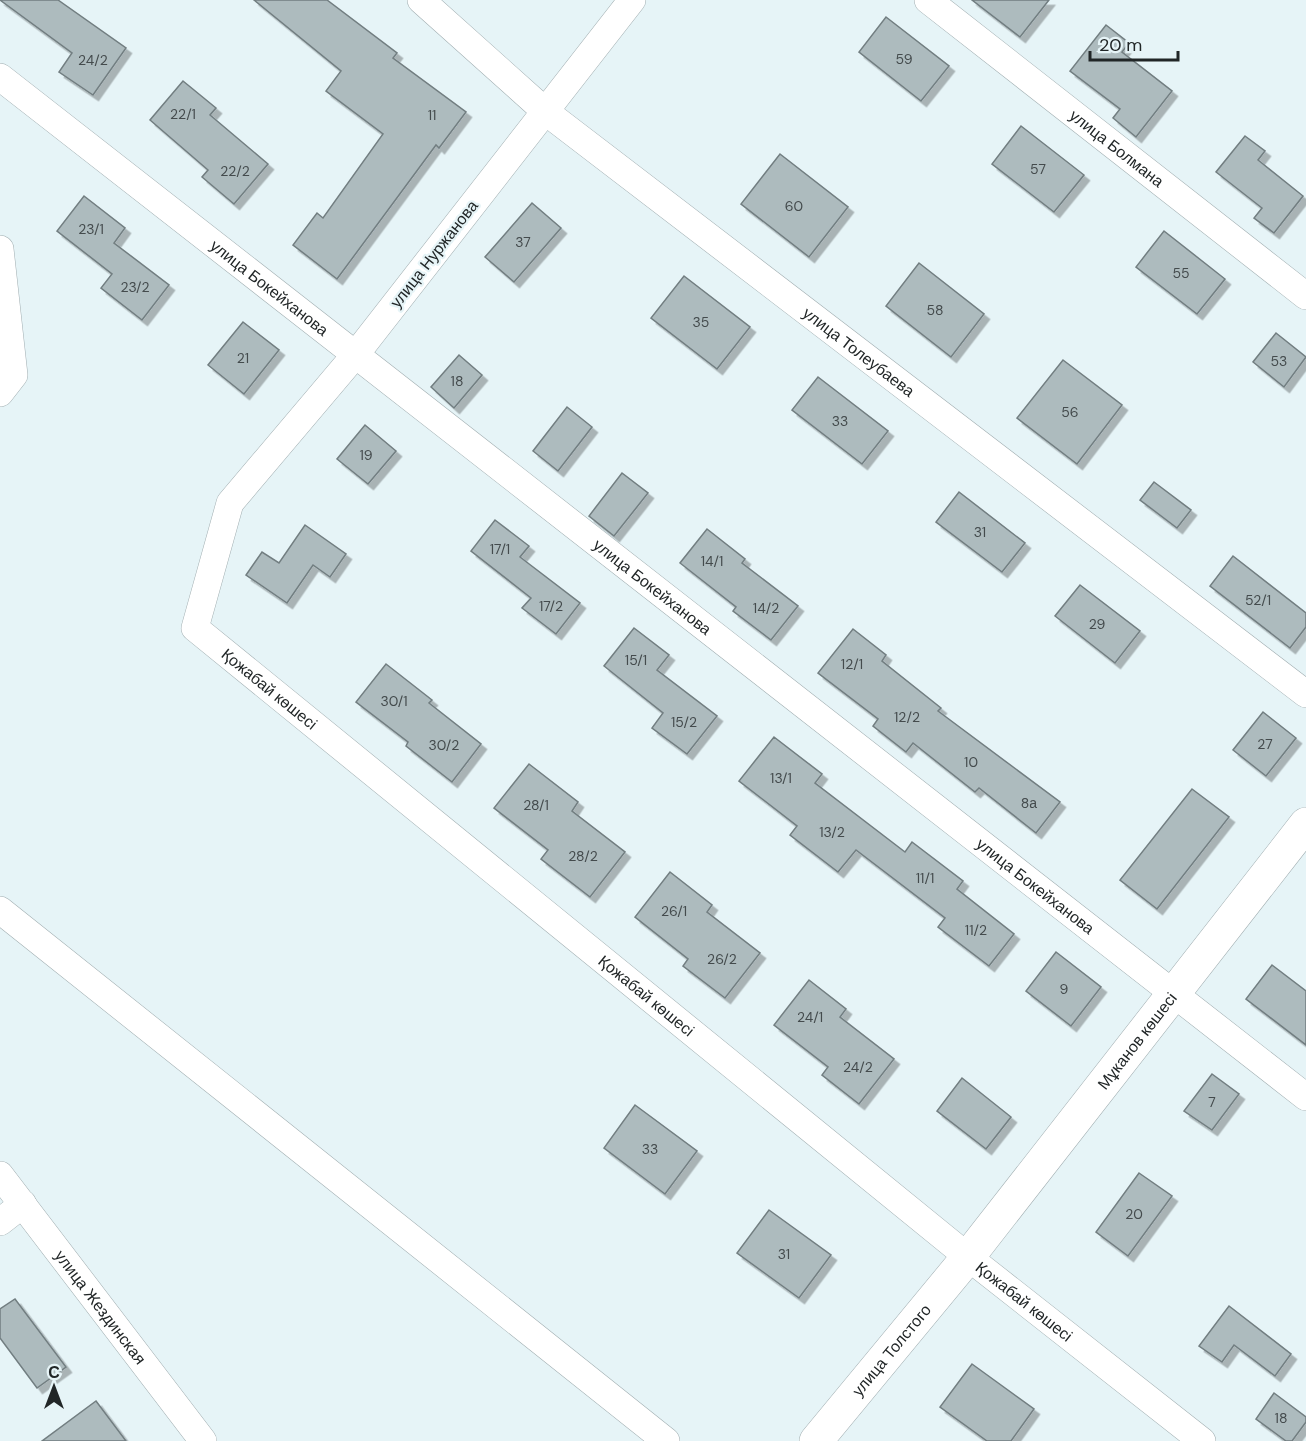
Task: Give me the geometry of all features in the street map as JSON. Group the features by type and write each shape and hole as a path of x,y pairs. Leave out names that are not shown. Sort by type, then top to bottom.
{"street":[{"name":"улица Толеубаева","path":"421,0 546,112 1306,694"},
{"name":"улица Нуржанова","path":"230,502 356,354 632,0"},
{"name":"улица Болмана","path":"928,0 1306,296"},
{"name":"улица Бокейханова","path":"0,77 1306,1097"},
{"path":"0,249 14,375 0,393"},
{"name":"Қожабай көшесі","path":"230,502 195,628 968,1257 1202,1441"},
{"name":"Мұканов көшесі","path":"968,1257 1306,824"},
{"path":"0,910 666,1441"},
{"name":"улица Жездинская","path":"0,1175 203,1441"},
{"path":"0,1222 23,1204"},
{"name":"улица Толстого","path":"816,1441 968,1257"}],"building":[{"path":"0,0 58,0 126,48 93,95 59,72 72,53"},
{"path":"254,0 327,0 397,53 393,58 466,112 439,148 436,145 337,279 293,245 317,213 323,218 383,134 326,91 341,71"},
{"path":"972,0 1049,0 1020,37"},
{"path":"886,17 949,66 921,101 859,52"},
{"path":"1106,25 1129,43 1122,52 1172,91 1136,137 1113,118 1120,109 1070,71"},
{"path":"183,81 216,108 210,115 268,164 234,204 202,177 208,170 150,120"},
{"path":"1021,126 1084,175 1054,212 992,164"},
{"path":"1245,136 1265,151 1258,160 1303,196 1274,233 1254,218 1262,208 1216,172"},
{"path":"780,154 848,207 809,257 741,204"},
{"path":"84,196 125,228 114,243 169,285 142,320 101,288 112,274 57,231"},
{"path":"532,203 561,228 514,282 485,257"},
{"path":"1164,231 1225,279 1197,314 1136,267"},
{"path":"919,263 984,314 951,357 886,306"},
{"path":"684,276 750,327 717,369 651,318"},
{"path":"243,322 279,350 244,394 208,365"},
{"path":"1276,333 1306,357 1284,387 1253,362"},
{"path":"459,355 482,375 454,408 431,387"},
{"path":"1063,360 1122,405 1077,464 1017,418"},
{"path":"818,377 888,431 862,464 792,410"},
{"path":"567,407 592,427 558,471 533,451"},
{"path":"365,425 396,451 368,484 337,459"},
{"path":"622,473 648,493 614,536 589,516"},
{"path":"1154,482 1191,510 1177,528 1140,500"},
{"path":"959,492 1025,543 1002,572 936,522"},
{"path":"495,520 529,546 520,557 580,603 556,634 522,608 531,598 471,551"},
{"path":"305,525 346,554 330,577 313,565 287,603 246,575 262,552 279,563"},
{"path":"707,529 745,559 742,563 798,606 771,640 733,611 736,607 680,563"},
{"path":"1233,556 1306,613 1306,627 1290,648 1210,586"},
{"path":"1080,585 1140,631 1115,663 1055,616"},
{"path":"634,628 669,655 657,670 717,716 687,754 652,728 663,713 604,666"},
{"path":"853,629 886,655 882,661 941,708 938,711 1060,802 1036,833 979,788 975,792 913,743 906,752 873,726 878,719 818,673"},
{"path":"386,664 432,700 429,703 481,744 452,782 406,746 408,742 356,702"},
{"path":"1263,712 1296,738 1266,776 1233,750"},
{"path":"774,737 822,774 815,783 905,852 912,842 963,881 957,889 1014,934 989,966 938,927 945,918 856,850 838,872 790,835 797,826 739,781"},
{"path":"529,764 578,802 572,811 625,852 590,897 541,859 548,850 494,808"},
{"path":"1192,789 1229,817 1157,909 1120,880"},
{"path":"670,872 712,905 707,912 760,953 725,998 683,966 688,959 635,917"},
{"path":"1056,952 1101,987 1071,1026 1026,991"},
{"path":"1272,965 1306,991 1306,1045 1246,999"},
{"path":"809,980 846,1009 840,1017 894,1059 859,1104 822,1075 828,1067 774,1025"},
{"path":"1212,1074 1239,1094 1212,1130 1184,1111"},
{"path":"962,1078 1011,1117 986,1149 937,1111"},
{"path":"635,1105 697,1151 665,1194 604,1148"},
{"path":"1139,1173 1172,1196 1128,1256 1096,1232"},
{"path":"769,1210 831,1255 799,1298 737,1253"},
{"path":"15,1299 66,1367 37,1388 0,1338 0,1309"},
{"path":"1229,1306 1291,1354 1275,1376 1234,1345 1222,1362 1199,1346"},
{"path":"972,1364 1034,1409 1011,1441 987,1441 940,1407"},
{"path":"1274,1393 1306,1417 1306,1422 1292,1441 1286,1441 1256,1419"},
{"path":"96,1401 126,1441 42,1441"}]}
